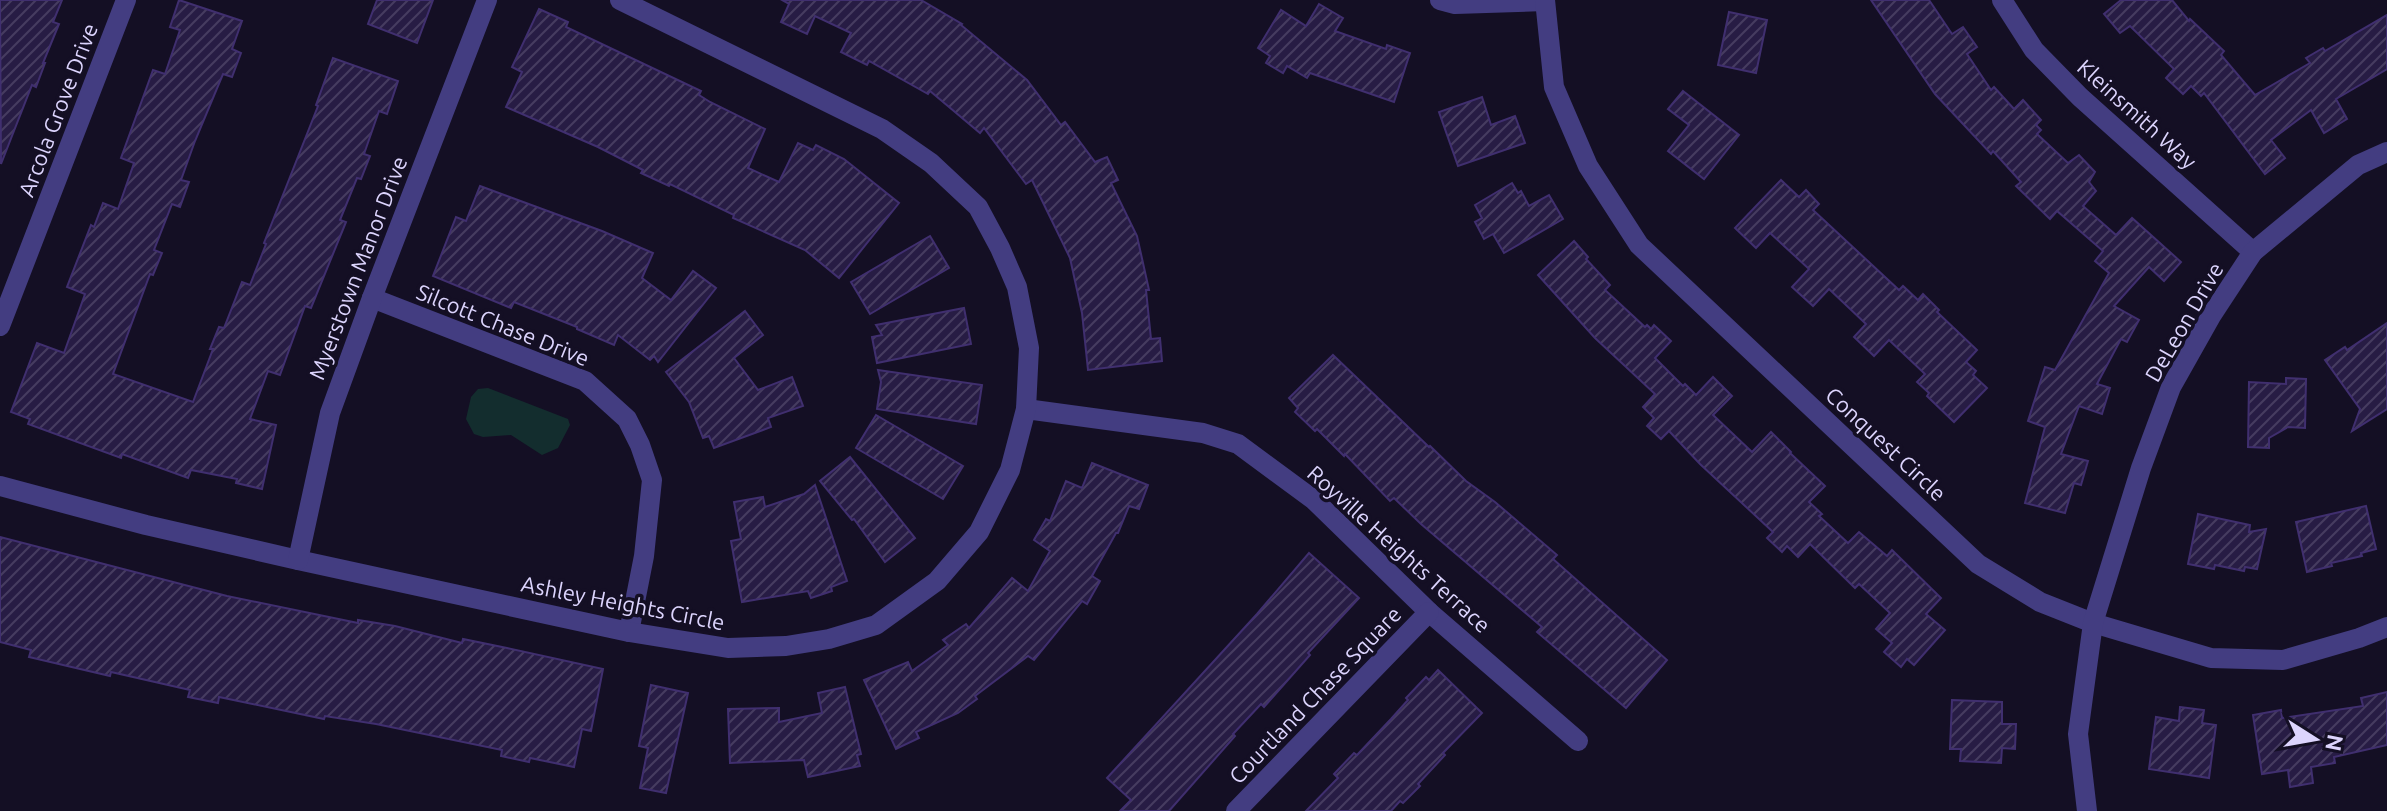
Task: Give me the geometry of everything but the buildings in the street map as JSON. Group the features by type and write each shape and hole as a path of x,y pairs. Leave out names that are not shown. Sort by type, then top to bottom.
{"street":[{"name":"Arcola Grove Drive","path":"0,326 126,0"},
{"name":"Myerstown Manor Drive","path":"298,560 330,413 487,0"},
{"name":"Ashley Heights Circle","path":"0,486 146,525 298,560 629,632 728,648 800,644 876,625 937,581 979,532 1010,470 1026,409 1029,348 1017,287 978,207 931,163 882,129 620,0"},
{"path":"1440,0 1455,4 1545,1"},
{"name":"Kleinsmith Way","path":"2002,0 2034,50 2253,252"},
{"name":"Conquest Circle","path":"1545,1 1554,87 1588,166 1639,245 1978,564 2040,602 2093,623 2211,658 2283,660 2387,627"},
{"name":"DeLeon Drive","path":"2087,811 2078,734 2093,623 2141,468 2171,387 2211,316 2253,252 2358,165 2387,152"},
{"name":"Silcott Chase Drive","path":"372,298 585,381 627,419 652,480 644,556 629,632"},
{"name":"Royville Heights Terrace","path":"1026,409 1203,433 1238,444 1314,500 1429,612 1578,741"},
{"name":"Courtland Chase Square","path":"1236,811 1429,612"}],"green space":[{"path":"488,388 568,419 570,425 558,448 542,455 511,435 483,437 474,434 466,419 471,397 478,389"}]}
